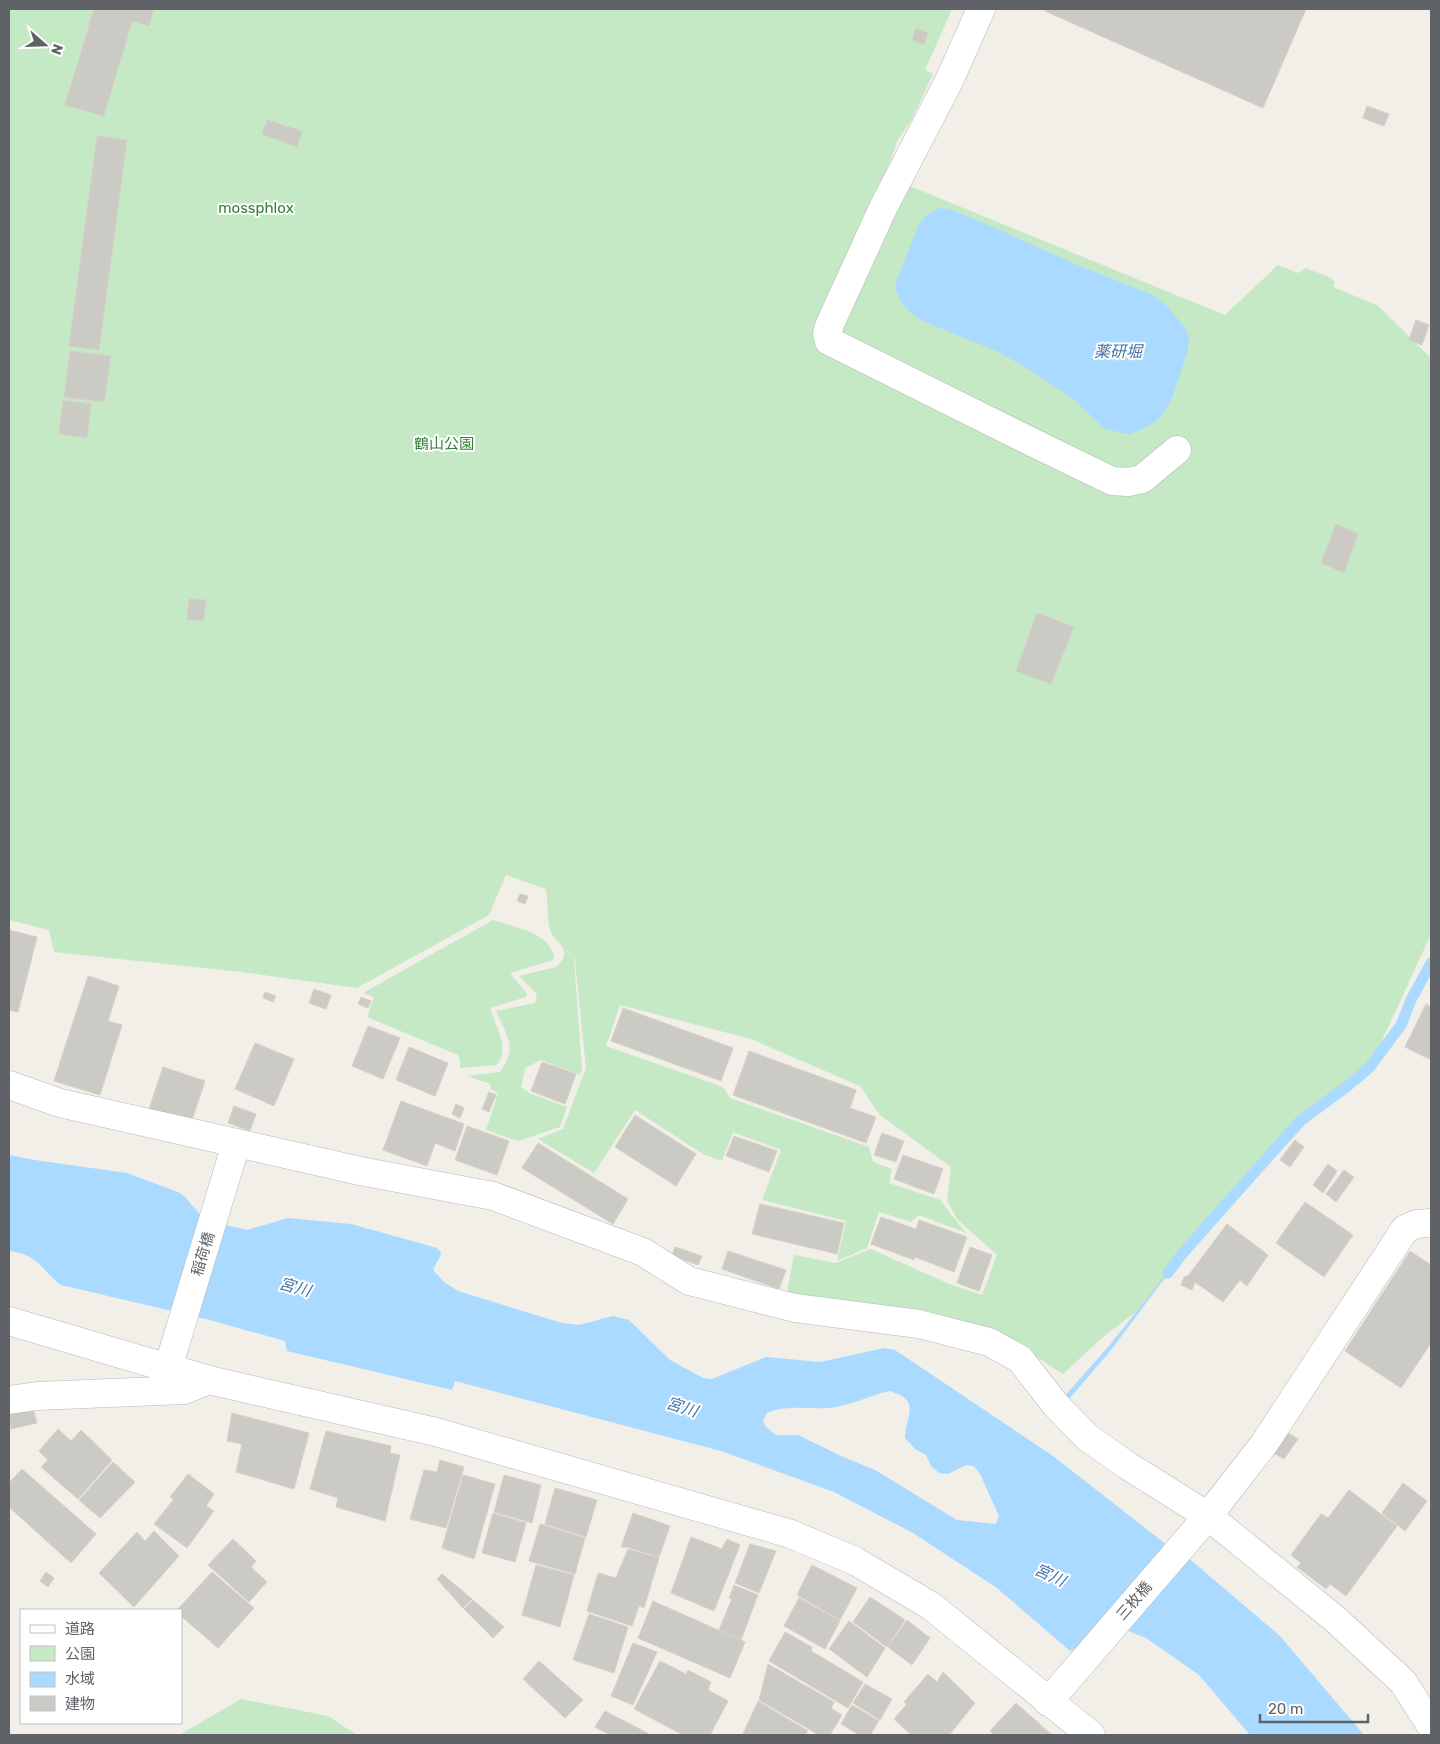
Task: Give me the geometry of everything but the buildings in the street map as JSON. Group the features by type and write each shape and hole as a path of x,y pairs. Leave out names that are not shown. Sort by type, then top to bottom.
{"street":[{"path":"980,9 949,81 883,208 830,324 827,333 829,341 1112,480 1128,482 1142,479 1177,450"},
{"path":"9,1085 60,1104 235,1147 493,1196 643,1252 689,1281 794,1308 919,1324 989,1342 1020,1359 1055,1404 1087,1437 1205,1519 1335,1618 1403,1682 1431,1726"},
{"name":"稲荷橋","path":"170,1363 235,1147"},
{"name":"三枚橋","path":"1048,1702 1205,1519 1264,1444 1405,1229 1417,1224 1431,1223"},
{"path":"9,1321 170,1363 209,1380 436,1432 791,1534 855,1561 931,1606 1090,1735"},
{"path":"9,1400 37,1396 184,1390 209,1380"}],"green space":[{"name":"鶴山公園","path":"9,9 952,9 925,70 933,74 911,121 898,139 885,176 1225,315 1278,265 1298,273 1306,268 1331,278 1335,283 1333,287 1377,305 1431,358 1431,934 1374,1058 1309,1120 1141,1308 1104,1336 1063,1374 999,1332 787,1293 794,1255 836,1263 871,1249 949,1284 982,1295 997,1255 957,1219 947,1200 951,1167 880,1115 860,1086 751,1039 620,1005 606,1046 723,1087 730,1098 869,1147 873,1162 892,1169 889,1183 940,1200 966,1233 919,1215 911,1222 879,1212 867,1248 837,1261 846,1221 762,1200 781,1150 733,1132 722,1161 703,1154 635,1110 594,1173 538,1139 563,1129 586,1068 575,960 562,945 574,960 582,1069 580,1075 541,1060 525,1068 521,1087 529,1093 567,1107 560,1127 518,1141 486,1130 498,1093 491,1089 490,1084 468,1076 500,1072 509,1055 510,1048 507,1035 496,1011 535,1003 537,994 519,976 556,967 564,956 562,947 550,930 546,889 506,875 489,915 357,988 241,972 54,952 49,930 9,920"},
{"path":"493,920 520,928 538,936 546,942 554,957 553,960 510,973 527,994 526,997 490,1008 502,1044 501,1058 497,1065 460,1068 458,1055 367,1017 374,997 363,993"},
{"path":"241,1699 328,1716 357,1735 179,1735"}],"water":[{"name":"薬研堀","path":"941,208 950,209 1075,264 1153,295 1168,307 1185,328 1189,337 1188,350 1172,398 1164,413 1155,422 1129,434 1105,429 1074,400 1001,353 914,316 901,302 896,289 896,282 918,226 928,215"},
{"name":"宮川","path":"9,1155 127,1173 178,1192 185,1197 205,1220 247,1230 288,1218 351,1224 437,1248 441,1254 433,1270 444,1282 458,1291 562,1323 579,1325 613,1316 629,1320 670,1360 703,1378 712,1379 766,1357 820,1362 884,1348 895,1350 1053,1456 1163,1542 1192,1561 1280,1636 1364,1735 1250,1735 1199,1675 1146,1638 1128,1631 1070,1651 997,1588 913,1533 834,1492 721,1451 455,1381 452,1390 287,1351 285,1341 206,1319 61,1285 33,1259 23,1254 9,1251","holes":["889,1391 906,1399 910,1409 905,1438 915,1449 926,1455 931,1466 939,1473 948,1474 966,1465 974,1466 980,1474 999,1516 996,1524 957,1520 875,1470 798,1435 776,1435 766,1427 763,1421 767,1413 782,1409 836,1407"]},
{"path":"1181,1256 1112,1349 1065,1404 1062,1399 1108,1347"}],"waterway":[{"path":"1168,1273 1182,1254 1300,1121 1369,1068 1401,1025 1411,1000 1431,963"}],"park label":[{"name":"mossphlox","path":"256,208"}]}
